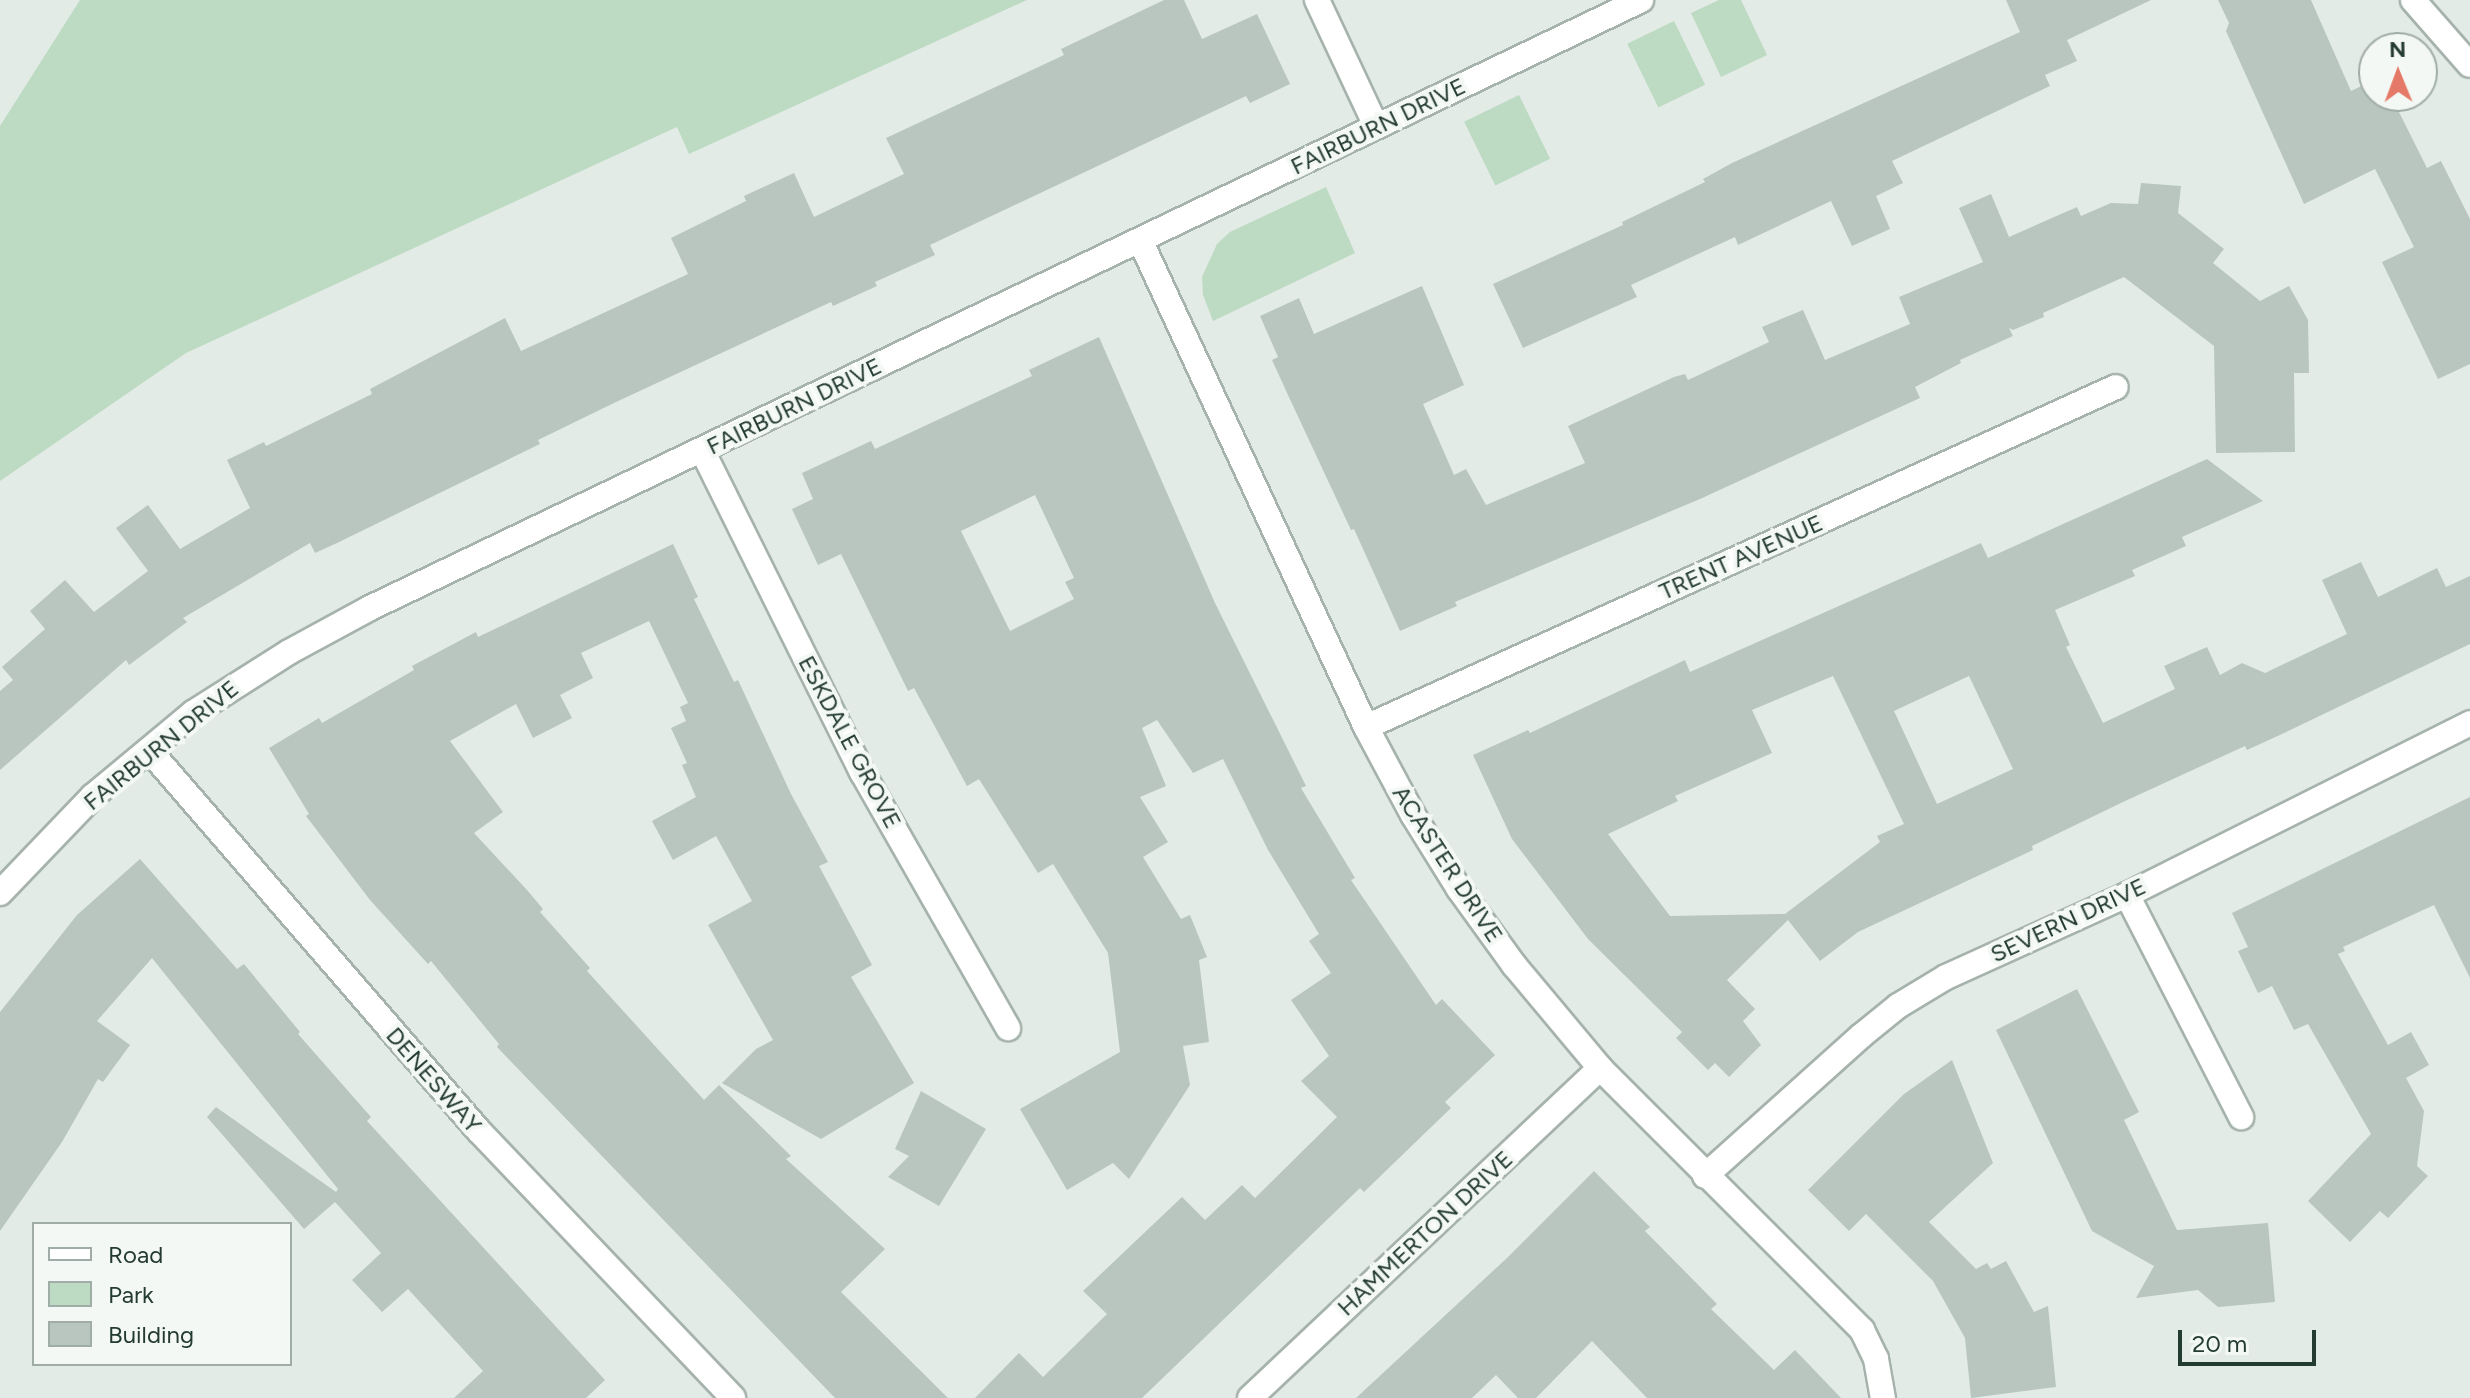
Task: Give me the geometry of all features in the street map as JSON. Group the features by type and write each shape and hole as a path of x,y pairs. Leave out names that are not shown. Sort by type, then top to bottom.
{"street":[{"path":"1317,0 1376,126"},
{"name":"FAIRBURN DRIVE","path":"0,893 72,817 149,750 239,681 316,637 1641,0"},
{"path":"2413,0 2470,65"},
{"name":"ACASTER DRIVE","path":"1140,240 1366,727 1413,815 1459,889 1514,965 1600,1068 1862,1330 1876,1359 1883,1398"},
{"name":"TRENT AVENUE","path":"1366,727 2116,387"},
{"name":"ESKDALE GROVE","path":"702,450 862,772 1008,1028"},
{"name":"SEVERN DRIVE","path":"1705,1176 1898,1006 1946,977 2127,895 2470,723"},
{"name":"DENESWAY","path":"149,750 478,1130 733,1398"},
{"path":"2127,895 2241,1117"},
{"name":"HAMMERTON DRIVE","path":"1250,1398 1600,1068"}],"green space":[{"path":"80,0 1027,0 689,154 677,127 186,353 0,481 0,126"},
{"path":"1719,0 1741,0 1767,55 1721,77 1691,13"},
{"path":"1674,21 1705,85 1658,108 1627,44"},
{"path":"1519,95 1550,159 1495,186 1464,122"},
{"path":"1326,187 1355,253 1213,321 1203,295 1202,277 1217,244 1230,232"}],"building":[{"path":"1164,0 1184,0 1202,39 1257,14 1290,84 1250,103 1246,96 930,245 935,255 875,282 877,286 833,306 831,302 616,402 538,440 540,444 337,543 315,553 310,543 183,618 187,622 129,665 126,660 0,770 0,691 13,680 2,667 45,629 30,611 65,580 94,612 148,571 116,528 148,505 180,549 250,508 227,460 264,442 266,446 372,394 370,389 505,318 521,351 688,274 671,238 746,201 744,196 794,173 814,217 904,174 886,138 1064,55 1061,49"},
{"path":"2006,0 2151,0 2067,40 2077,61 2045,75 2050,86 1892,161 1903,183 1876,196 1890,229 1852,246 1831,201 1738,245 1735,237 1631,285 1637,297 1523,348 1493,284 1623,225 1622,222 1705,182 1703,179 1732,163 2020,32"},
{"path":"2218,0 2311,0 2351,91 2358,88 2358,112 2399,112 2427,168 2441,161 2470,219 2470,364 2438,379 2382,262 2414,247 2375,169 2304,204 2226,31 2229,23"},
{"path":"2141,183 2181,186 2178,213 2224,249 2213,263 2260,301 2289,286 2308,320 2309,373 2294,373 2295,452 2216,453 2214,346 2124,277 2043,313 2044,317 2013,330 2009,328 2013,336 1960,360 1961,363 1915,387 1920,398 1700,499 1455,602 1457,606 1400,631 1272,360 1278,357 1260,316 1299,298 1314,334 1422,286 1464,385 1423,404 1454,475 1466,469 1486,505 1585,463 1568,426 1674,377 1685,374 1688,380 1769,342 1762,327 1803,310 1825,360 1910,324 1899,297 1983,262 1959,208 1991,194 2009,237 2077,207 2081,216 2111,203 2138,204"},
{"path":"1099,337 1215,603 1306,786 1301,788 1355,878 1351,880 1436,1005 1442,999 1495,1055 1445,1102 1451,1108 1364,1192 1360,1188 1142,1398 975,1398 1019,1353 1043,1377 1107,1314 1083,1291 1182,1197 1205,1220 1242,1185 1255,1198 1337,1117 1301,1081 1329,1056 1291,1000 1331,973 1309,941 1319,934 1268,850 1223,759 1193,773 1157,720 1142,728 1166,786 1140,797 1168,842 1143,857 1181,919 1190,915 1207,957 1199,960 1209,1042 1183,1046 1190,1085 1129,1179 1113,1163 1067,1190 1020,1109 1120,1052 1108,953 1053,864 1038,873 979,779 967,786 914,688 908,691 841,554 818,565 792,509 813,499 802,473 871,441 875,449 1032,376 1029,370","holes":["1035,495 1074,578 1065,582 1074,599 1010,631 961,531"]},
{"path":"2207,459 2263,501 2182,537 2186,546 2132,570 2135,576 2055,610 2070,645 2066,647 2103,723 2175,689 2164,666 2207,647 2220,675 2242,663 2265,673 2347,634 2322,580 2361,562 2378,597 2437,568 2446,587 2470,576 2470,644 2282,734 2247,750 2245,746 2032,846 2033,850 1858,932 1820,961 1788,920 1727,980 1755,1009 1743,1021 1761,1045 1729,1077 1715,1063 1708,1070 1676,1038 1682,1032 1588,939 1512,839 1473,755 1528,730 1530,733 1685,660 1690,672 1981,543 1988,558","holes":["1833,676 1904,824 1877,836 1880,842 1785,914 1670,916 1608,834 1678,801 1675,796 1772,753 1752,710","1969,676 2013,769 1937,804 1894,711"]},
{"path":"673,544 698,597 694,599 734,682 738,680 791,794 828,862 819,866 872,965 851,977 914,1083 821,1139 722,1083 756,1049 773,1040 708,925 752,901 716,836 673,860 652,821 696,797 682,765 687,763 671,728 686,721 680,707 688,703 649,621 581,653 593,678 560,695 572,718 533,738 516,704 450,741 503,812 474,833 543,909 540,912 590,968 587,971 704,1100 719,1085 791,1156 786,1159 885,1249 841,1292 948,1398 835,1398 497,1047 499,1044 431,961 428,964 370,900 306,816 309,814 269,748 319,718 322,723 414,670 412,666 476,632 478,637"},
{"path":"2470,797 2470,978 2434,905 2343,947 2345,951 2338,954 2388,1045 2411,1032 2429,1065 2406,1078 2424,1111 2417,1166 2428,1176 2388,1218 2380,1211 2350,1242 2308,1201 2371,1134 2308,1024 2294,1030 2272,986 2258,993 2238,951 2248,947 2232,913"},
{"path":"140,859 237,969 244,964 300,1032 298,1034 371,1117 367,1121 605,1380 586,1398 454,1398 483,1371 408,1289 382,1312 352,1280 381,1253 335,1202 304,1229 207,1117 216,1107 336,1192 338,1189 152,958 97,1021 130,1045 103,1082 98,1079 62,1142 0,1231 0,1012 77,915"},
{"path":"2077,989 2139,1112 2124,1120 2177,1230 2268,1223 2275,1302 2218,1307 2198,1290 2136,1298 2154,1266 2092,1231 1996,1030"},
{"path":"1952,1060 1993,1163 1929,1222 1976,1269 1987,1263 1991,1269 2006,1261 2034,1312 2048,1306 2056,1387 1971,1398 1965,1338 1933,1281 1866,1214 1849,1231 1808,1190 1904,1094"},
{"path":"921,1091 986,1129 939,1206 888,1177 909,1156 895,1149"},
{"path":"1594,1171 1650,1227 1645,1231 1717,1304 1711,1309 1774,1370 1795,1350 1841,1398 1647,1398 1592,1341 1536,1398 1518,1398 1496,1375 1472,1398 1356,1398 1507,1258"}]}
